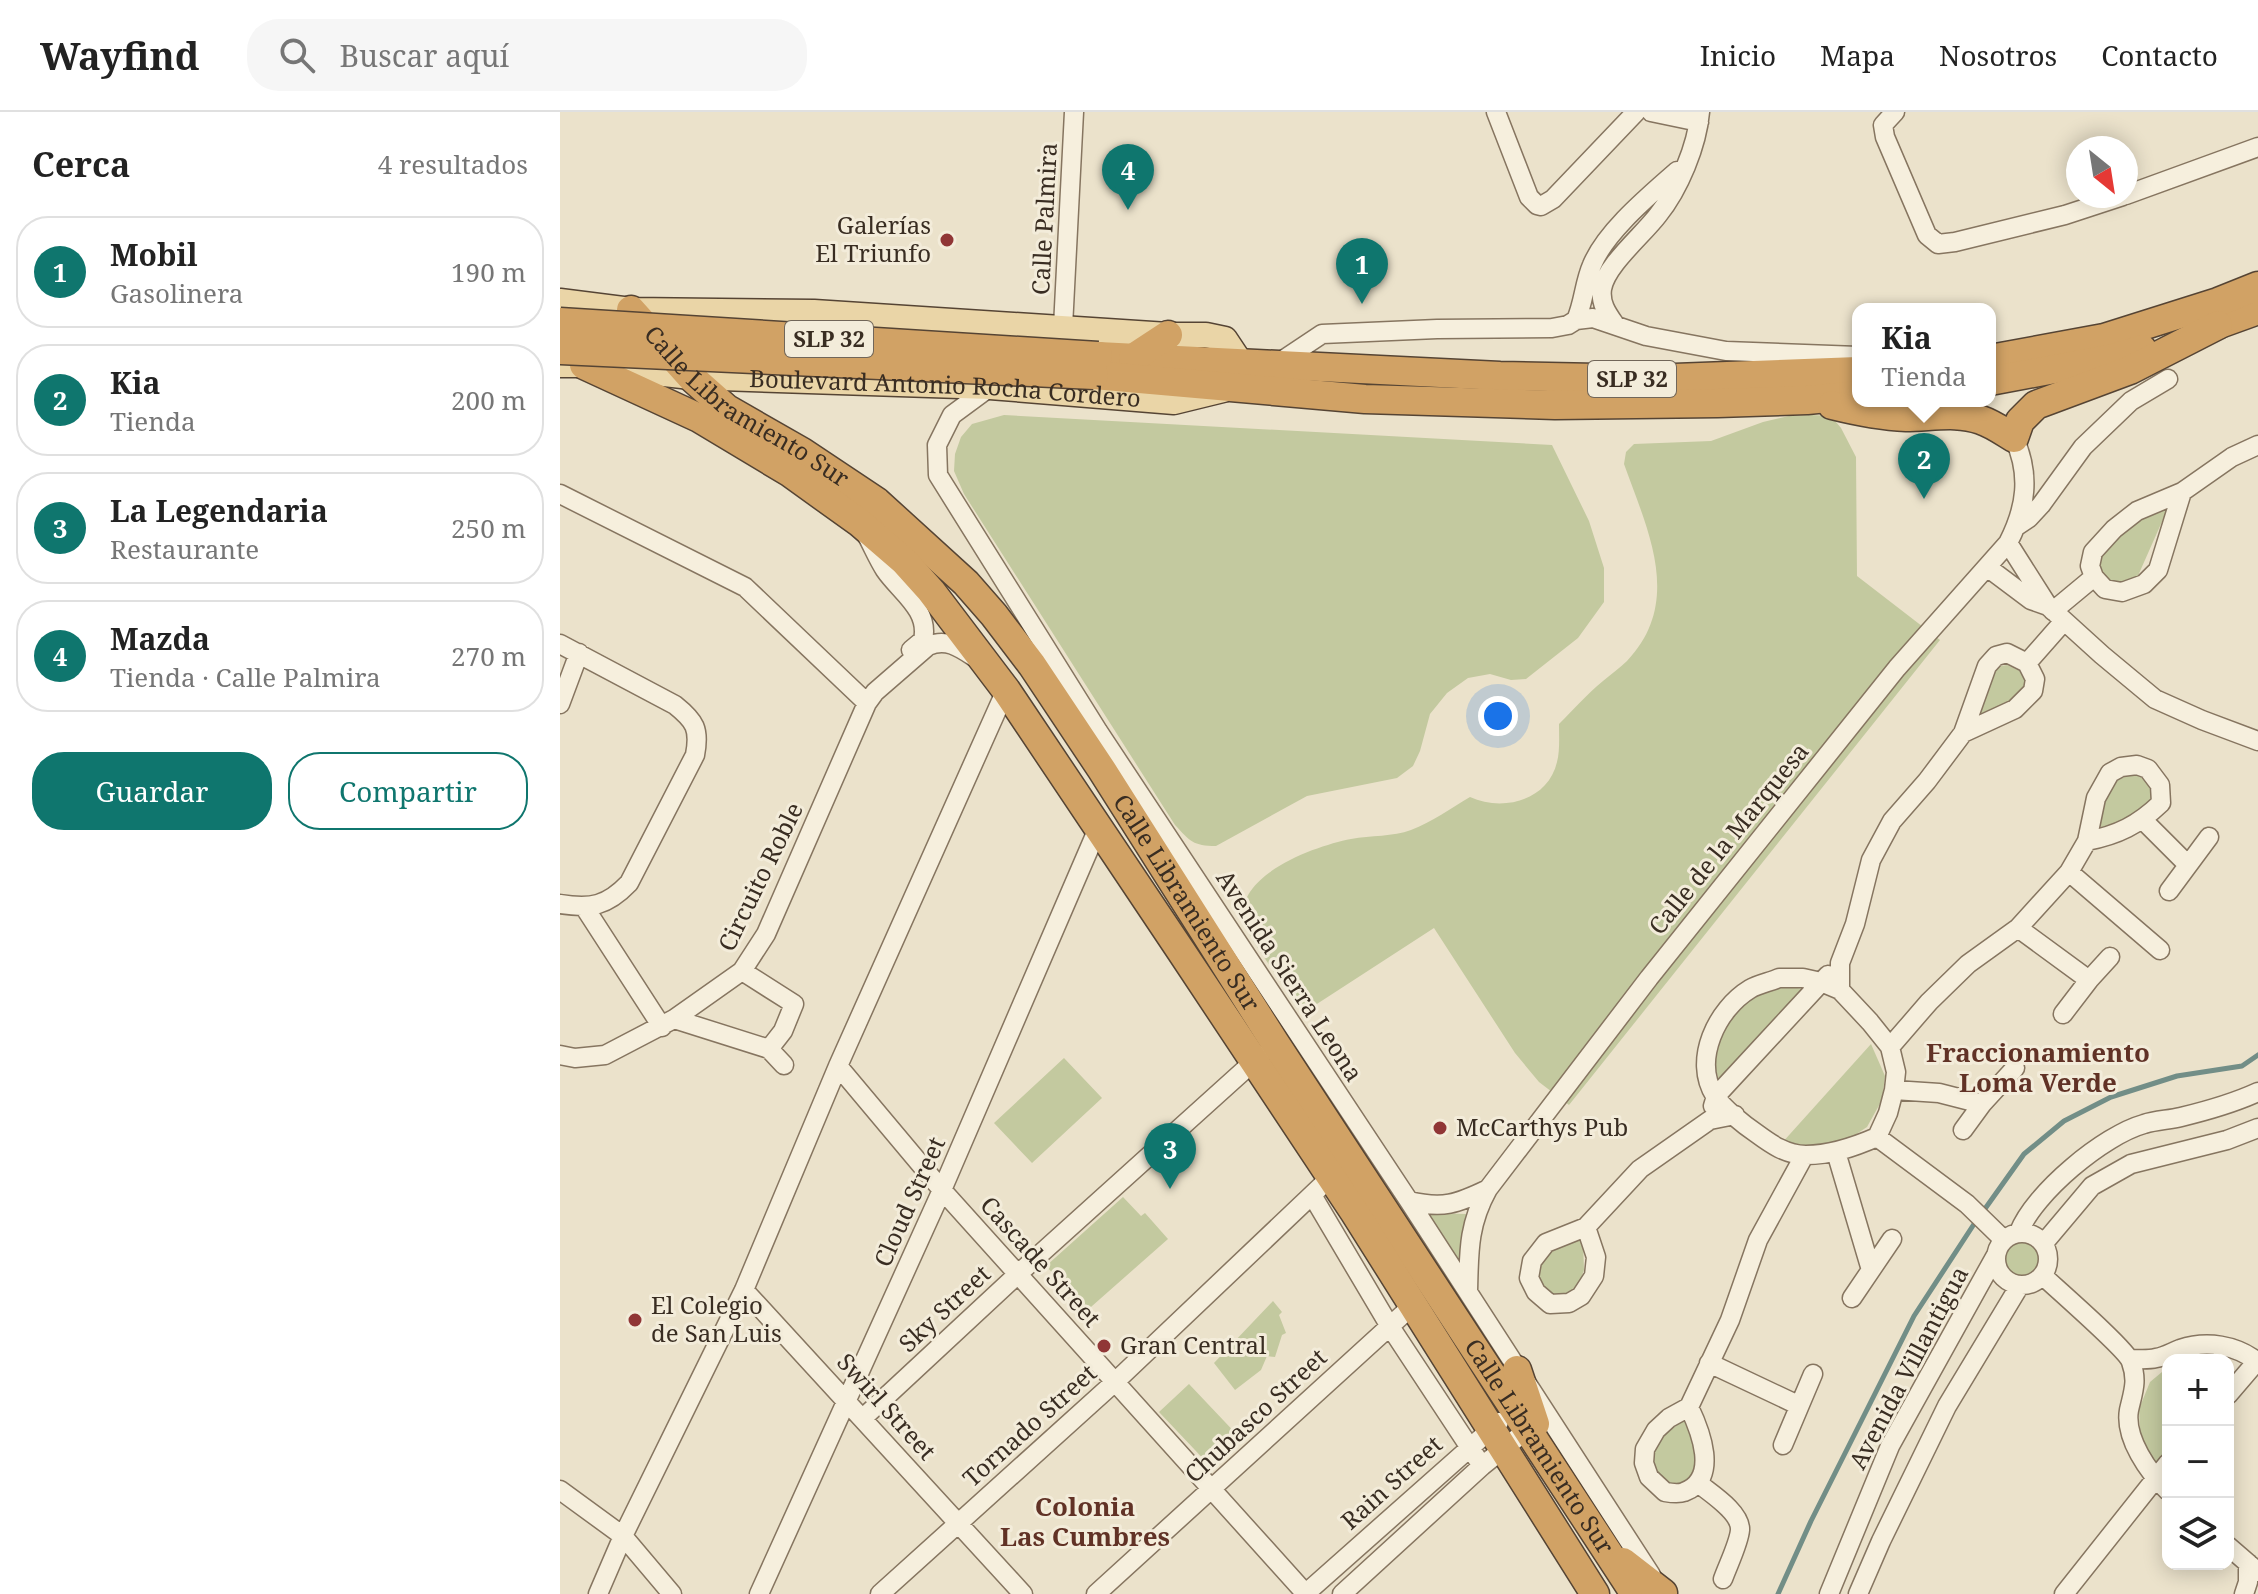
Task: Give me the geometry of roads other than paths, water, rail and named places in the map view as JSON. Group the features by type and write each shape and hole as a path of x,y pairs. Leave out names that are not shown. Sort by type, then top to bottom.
{"highway":[{"path":"1996,358 2104,338 2258,286"},
{"name":"Calle Libramiento Sur","path":"631,310 691,377 727,409 802,452 877,502 966,583 1032,665 1102,770 1264,1052 1331,1178 1412,1306 1492,1447 1595,1594"},
{"path":"1996,380 2113,358 2258,310"},
{"name":"SLP 32","path":"560,322 1237,376 1276,365 1500,376 1648,379 1852,371"},
{"path":"1807,400 1906,417 1946,415 1981,419 2014,438 2020,421 2036,405 2130,370 2218,325"},
{"path":"1133,358 1168,335"},
{"name":"SLP 32","path":"560,350 1096,365 1133,358 1365,399 1555,405 1807,400 1852,396"},
{"name":"Calle Libramiento Sur","path":"572,365 699,418 789,472 860,523 904,561 989,666 1099,826 1264,1052"},
{"path":"1098,731 1102,770"},
{"name":"Calle Libramiento Sur","path":"1331,1178 1520,1420 1635,1594"},
{"path":"1517,1370 1549,1463"},
{"path":"1604,1547 1663,1594"}],"main road":[{"path":"560,301 631,310 814,312 1206,335 1225,339 1237,376"},
{"name":"Boulevard Antonio Rocha Cordero","path":"572,365 691,377 990,387 1174,402 1237,376"}],"street":[{"name":"Calle Palmira","path":"1063,327 1074,112"},
{"path":"1496,112 1529,197 1541,206 1553,199 1636,112"},
{"path":"1614,323 1602,302 1603,285 1614,267 1664,207 1686,163 1699,117 1651,112"},
{"path":"1895,112 1883,125 1885,137 1927,235 1938,244 2087,208"},
{"path":"2138,191 2258,147"},
{"path":"1576,320 1588,275 1601,248 1639,205 1686,163"},
{"path":"1276,365 1322,334 1552,328 1593,318 1646,336 1726,351 1852,356"},
{"name":"Calle de la Marquesa","path":"1468,1292 1471,1233 1476,1210 1488,1189 1649,978 1887,681 2041,505 2083,447 2131,401 2168,379"},
{"name":"Avenida Sierra Leona","path":"990,387 952,415 937,445 938,475 1098,731 1409,1201 1663,1594"},
{"name":"Calle de la Marquesa","path":"2012,535 2026,485 2025,467 2014,438"},
{"path":"2182,492 2158,570 2144,584 2122,592 2105,589 2094,577 2090,566 2093,552 2114,529 2137,511 2182,492 2232,457 2258,445"},
{"path":"560,494 745,587 867,703"},
{"path":"860,523 885,570 922,616 926,643"},
{"path":"2012,535 2055,613"},
{"path":"1987,567 2031,600 2055,613 2155,699 2258,741"},
{"path":"2027,663 2055,613 2094,577"},
{"path":"846,683 868,683 882,677 926,643 953,644 989,666"},
{"name":"Circuito Roble","path":"560,1055 575,1058 605,1055 668,1023 742,971 766,934 867,703 926,643"},
{"path":"560,644 675,705 692,719 698,738 695,755 629,883 604,902 585,908 560,904"},
{"path":"560,704 579,653"},
{"path":"1840,990 1840,963 1855,924 1871,860 1892,821 1963,733 1987,666 1996,656 2007,653 2027,663 2035,679 2033,691 2015,709 1963,733"},
{"path":"598,1594 623,1536 744,1290 838,1066 1006,690"},
{"path":"1890,1047 1929,1002 1968,964 2018,928 2069,872 2087,841 2096,798 2110,773 2121,767 2137,765 2148,769 2160,785 2161,803 2143,820 2119,833 2087,841"},
{"path":"2143,820 2188,865"},
{"name":"Cloud Street","path":"759,1594 942,1190 1099,826"},
{"path":"2169,891 2209,837"},
{"path":"2069,872 2160,950"},
{"path":"585,908 668,1023 769,1049 784,1065"},
{"path":"2018,928 2089,980"},
{"path":"2063,1014 2110,957"},
{"path":"1710,1120 1716,1096 1840,963"},
{"path":"742,971 794,1004 783,1031 769,1049"},
{"path":"1779,978 1803,978 1840,990 1890,1047 1896,1072 1894,1090 1877,1137 1836,1152 1804,1156 1780,1150 1749,1128 1716,1096 1708,1078 1711,1033 1726,1009 1751,988 1779,978"},
{"name":"Sky Street","path":"863,1418 1264,1052"},
{"name":"Cascade Street","path":"838,1066 942,1190 1305,1594"},
{"path":"1963,1130 2015,1068"},
{"path":"1894,1090 1939,1093 1982,1104"},
{"name":"Avenida Villantigua","path":"1829,1594 1890,1446 2003,1238 2023,1223 2047,1193 2098,1147 2142,1124 2182,1117 2258,1092"},
{"path":"1586,1227 1640,1169 1710,1120 1735,1115"},
{"path":"2044,1243 2092,1186 2131,1164 2227,1140 2258,1128"},
{"path":"1877,1137 1967,1204 2003,1238"},
{"path":"1836,1152 1871,1270"},
{"path":"1689,1407 1701,1432 1705,1465 1698,1483 1683,1493 1665,1492 1649,1477 1644,1463 1645,1449 1656,1430 1669,1418 1689,1407 1730,1320 1758,1240 1804,1156"},
{"path":"1331,1178 1389,1325 1469,1447 1492,1447"},
{"name":"Tornado Street","path":"880,1594 1116,1381 1331,1178"},
{"path":"1409,1201 1446,1206 1488,1189"},
{"path":"2033,1234 2044,1243 2049,1254 2043,1276 2036,1282 2020,1285 2004,1278 1999,1271 2003,1238 2033,1234"},
{"path":"1852,1298 1892,1239"},
{"path":"2043,1276 2131,1359 2136,1386 2128,1414 2133,1440 2144,1464 2162,1476"},
{"path":"1858,1594 1947,1406 2020,1285"},
{"name":"Swirl Street","path":"744,1290 1023,1594"},
{"name":"Chubasco Street","path":"1096,1594 1412,1306"},
{"path":"2131,1359 2158,1358 2184,1348 2224,1346 2254,1356 2234,1386"},
{"path":"1709,1363 1798,1405"},
{"path":"1783,1445 1813,1374"},
{"name":"Rain Street","path":"1342,1594 1520,1420"},
{"name":"Rain Street","path":"1305,1594 1469,1447 1492,1447"},
{"path":"2064,1594 2162,1479"},
{"path":"1698,1483 1739,1521 1740,1531 1723,1579"},
{"path":"560,1490 623,1536 672,1594"},
{"path":"2234,1553 2253,1575"}],"waterway":[{"path":"1982,1213 2024,1154 2064,1121 2111,1097 2177,1076 2242,1066 2258,1055"},
{"path":"1778,1594 1811,1521 1914,1316 1976,1221"}],"place":[{"name":"Mazda","path":"1128,210"},
{"name":"Galerías El Triunfo","path":"947,240"},
{"name":"Mobil","path":"1362,304"},
{"name":"Kia","path":"1924,499"},
{"name":"McCarthys Pub","path":"1440,1128"},
{"name":"La Legendaria","path":"1170,1189"},
{"name":"El Colegio de San Luis","path":"635,1320"},
{"name":"Gran Central","path":"1104,1346"}],"district":[{"name":"Fraccionamiento Loma Verde","path":"2038,1068"},
{"name":"Colonia Las Cumbres","path":"1085,1522"}]}
